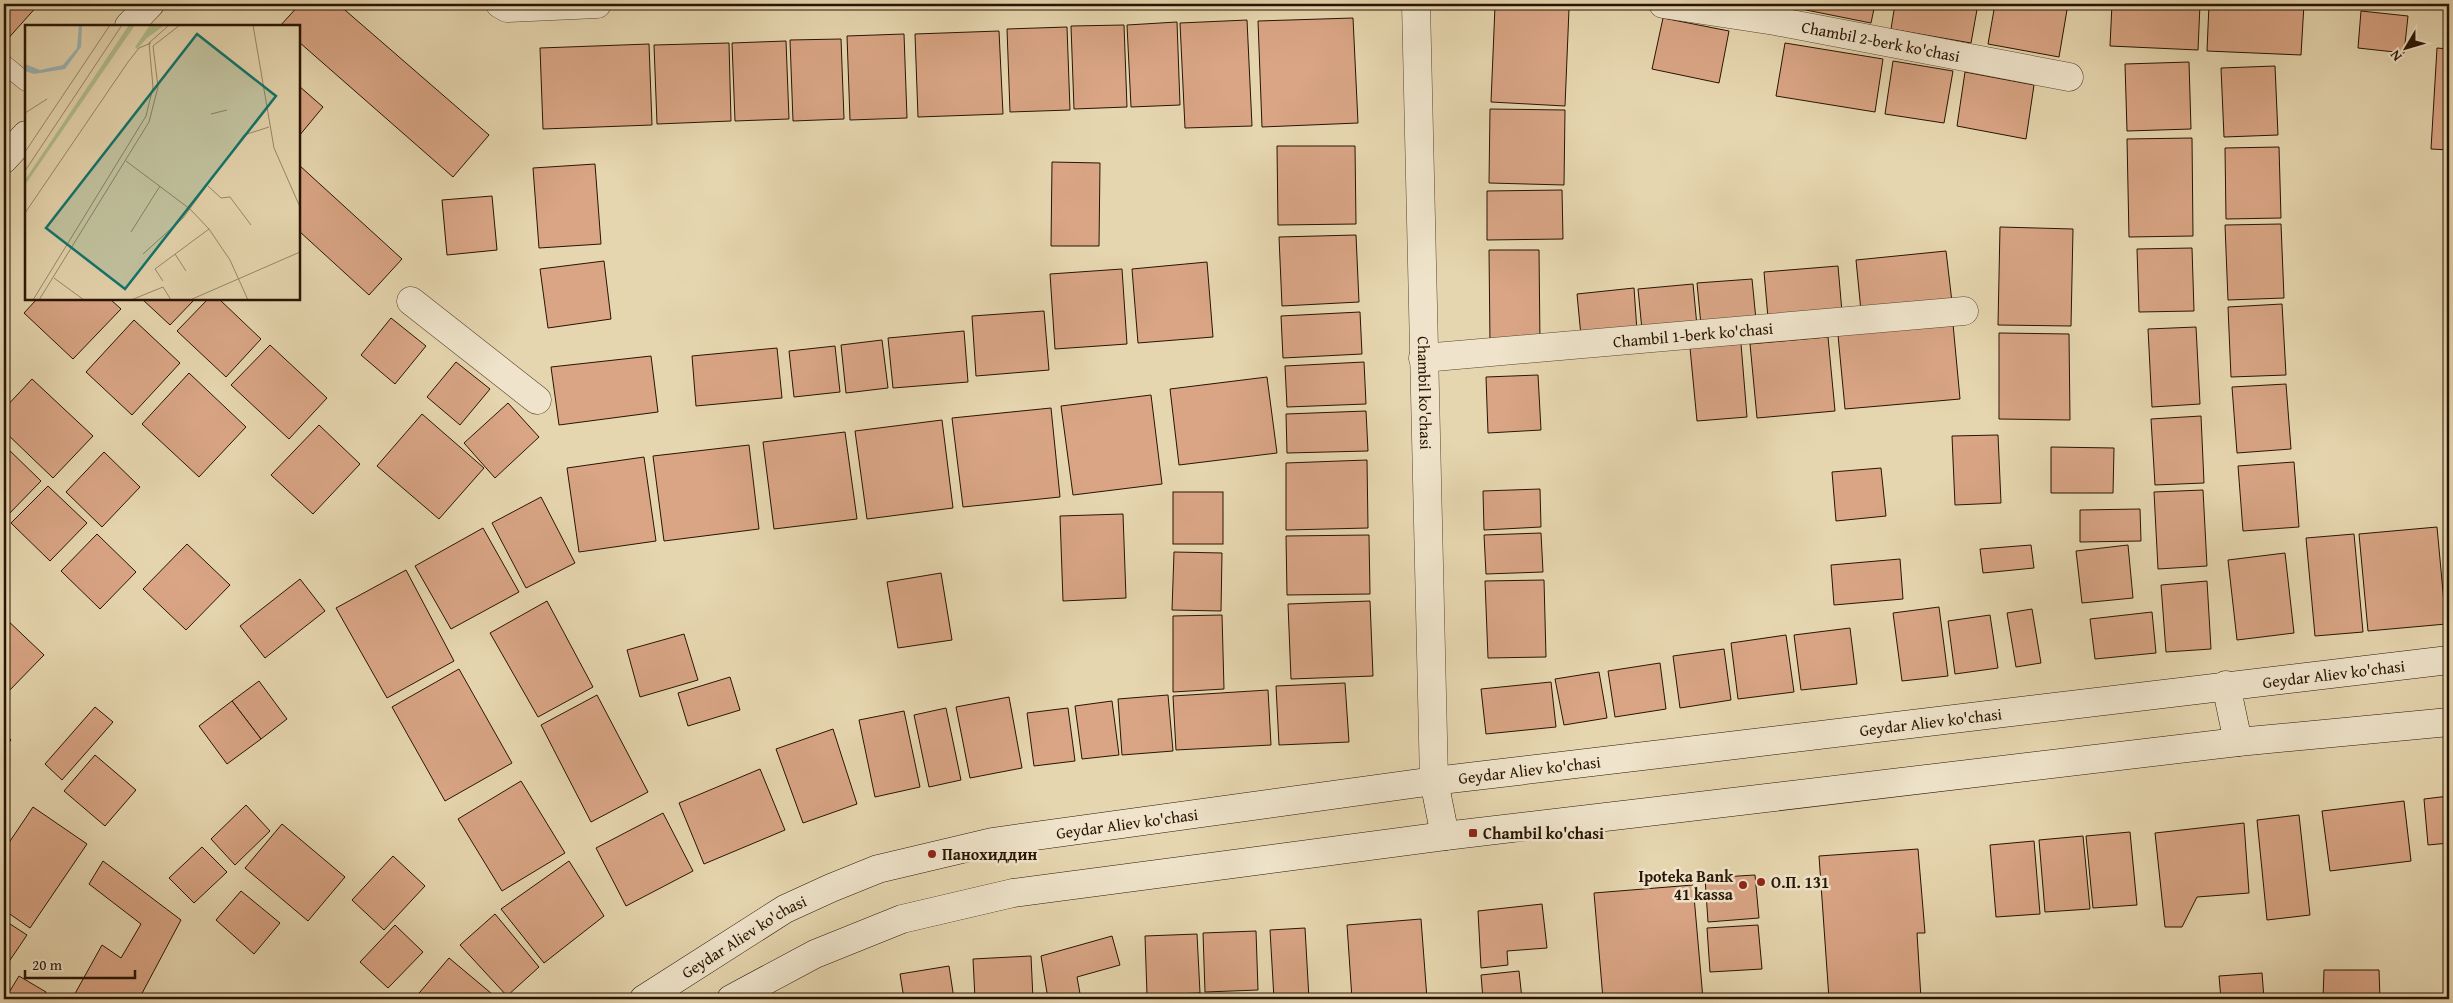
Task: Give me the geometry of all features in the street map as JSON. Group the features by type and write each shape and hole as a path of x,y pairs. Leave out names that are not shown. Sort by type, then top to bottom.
{"main road":[{"path":"130,25 150,4"},
{"path":"500,4 507,8 597,4"},
{"name":"Chambil ko'chasi","path":"1416,4 1434,781 1445,836"},
{"name":"Chambil 2-berk ko'chasi","path":"1663,4 1775,21 2069,77"},
{"path":"4,159 25,136"},
{"path":"411,301 537,400"},
{"name":"Chambil 1-berk ko'chasi","path":"1423,358 1964,311"},
{"name":"Geydar Aliev ko'chasi","path":"644,999 786,909 878,869 992,842 1434,781 2226,685 2449,660"},
{"path":"2226,685 2238,742"},
{"path":"731,999 815,954 860,934 902,919 956,904 1013,893 1445,836 2238,742 2449,722"}],"lane":[{"path":"4,64 25,81"}],"building":[{"path":"4,4 39,4 5,42 4,41"},
{"path":"300,4 338,4 489,135 453,177 300,43 300,25 281,25"},
{"path":"1776,4 1875,4 1871,23"},
{"path":"1895,4 1978,4 1971,43 1891,29"},
{"path":"1995,4 2068,4 2059,57 1988,44"},
{"path":"2112,4 2200,4 2198,50 2110,46"},
{"path":"2209,4 2304,4 2301,55 2207,51"},
{"path":"2346,4 2389,4 2388,8"},
{"path":"1495,6 1569,9 1565,106 1491,102"},
{"path":"2361,11 2408,16 2404,53 2358,48"},
{"path":"1353,18 1358,123 1262,127 1258,21"},
{"path":"1663,18 1729,31 1719,83 1652,69"},
{"path":"1247,20 1252,126 1185,128 1180,23"},
{"path":"1177,22 1180,105 1131,107 1127,25"},
{"path":"1124,25 1127,107 1074,109 1071,26"},
{"path":"1067,27 1070,110 1010,112 1007,29"},
{"path":"999,31 1003,114 918,117 915,34"},
{"path":"904,34 907,118 850,120 847,36"},
{"path":"841,39 844,119 793,121 790,40"},
{"path":"786,41 789,119 735,121 732,43"},
{"path":"729,43 731,121 657,124 654,45"},
{"path":"1785,43 1883,59 1875,112 1776,96"},
{"path":"649,44 652,125 543,129 540,48"},
{"path":"2437,48 2449,49 2449,150 2431,149"},
{"path":"1893,61 1953,71 1944,123 1885,114"},
{"path":"2189,62 2191,129 2127,131 2125,64"},
{"path":"2275,66 2278,135 2224,137 2221,68"},
{"path":"1965,72 2034,85 2026,139 1957,126"},
{"path":"300,87 323,107 300,135"},
{"path":"1490,109 1565,110 1564,185 1489,183"},
{"path":"2192,138 2193,236 2129,237 2127,139"},
{"path":"1277,146 1355,146 1356,224 1278,225"},
{"path":"2279,147 2281,218 2226,219 2225,148"},
{"path":"1052,162 1100,163 1099,246 1051,246"},
{"path":"595,164 601,244 539,248 533,168"},
{"path":"300,166 402,259 369,295 300,232"},
{"path":"1562,190 1563,239 1487,240 1487,191"},
{"path":"492,196 497,250 447,255 442,200"},
{"path":"2281,224 2284,298 2228,300 2225,225"},
{"path":"2000,227 2073,229 2071,326 1998,325"},
{"path":"1356,235 1359,302 1282,306 1279,237"},
{"path":"2192,248 2194,311 2139,312 2137,249"},
{"path":"1489,250 1539,250 1540,344 1490,344"},
{"path":"1946,251 1952,302 1861,311 1856,260"},
{"path":"604,261 611,319 548,328 540,269"},
{"path":"1207,262 1213,337 1138,343 1132,269"},
{"path":"1838,266 1842,312 1768,318 1764,272"},
{"path":"1122,269 1127,344 1055,349 1050,274"},
{"path":"1752,279 1756,320 1701,325 1697,283"},
{"path":"1693,284 1697,326 1642,330 1638,289"},
{"path":"1634,288 1637,331 1581,336 1577,294"},
{"path":"36,300 111,300 121,309 73,359 24,313"},
{"path":"143,300 194,300 170,325"},
{"path":"207,300 220,300 261,339 226,377 177,331"},
{"path":"2282,304 2286,375 2231,377 2228,307"},
{"path":"1044,311 1049,370 976,376 972,316"},
{"path":"1360,312 1362,354 1283,358 1281,316"},
{"path":"391,318 426,346 395,384 361,355"},
{"path":"134,320 180,363 132,415 86,372"},
{"path":"1953,324 1960,399 1845,409 1838,335"},
{"path":"2196,327 2200,404 2152,407 2148,329"},
{"path":"964,331 968,382 893,388 888,338"},
{"path":"1999,333 2069,334 2070,420 1999,419"},
{"path":"1828,337 1835,411 1757,418 1750,344"},
{"path":"882,340 888,388 846,393 841,345"},
{"path":"1741,344 1747,417 1697,421 1690,348"},
{"path":"270,345 327,398 289,439 231,385"},
{"path":"835,346 840,392 794,397 789,351"},
{"path":"777,348 782,398 696,406 692,356"},
{"path":"651,356 658,412 559,425 551,367"},
{"path":"456,362 490,389 460,425 427,397"},
{"path":"1364,362 1366,404 1287,407 1285,366"},
{"path":"189,373 246,427 199,477 142,424"},
{"path":"1538,375 1541,430 1488,433 1486,377"},
{"path":"1267,377 1277,453 1179,465 1170,389"},
{"path":"32,379 93,436 53,478 4,431 4,409"},
{"path":"2286,384 2291,449 2237,453 2232,387"},
{"path":"1151,395 1162,484 1073,495 1061,406"},
{"path":"508,403 539,437 495,478 464,443"},
{"path":"1051,408 1060,497 963,507 952,418"},
{"path":"1366,411 1368,451 1287,453 1286,414"},
{"path":"422,414 484,468 439,519 377,466"},
{"path":"2201,416 2204,483 2155,485 2151,419"},
{"path":"942,420 953,508 867,519 855,431"},
{"path":"319,425 360,464 313,514 271,475"},
{"path":"845,432 857,519 774,529 763,442"},
{"path":"1998,435 2001,503 1955,505 1952,436"},
{"path":"4,445 41,481 6,517 4,514"},
{"path":"749,445 759,529 664,541 653,456"},
{"path":"2051,447 2114,448 2113,493 2051,493"},
{"path":"104,452 140,487 102,527 66,492"},
{"path":"644,457 656,541 579,552 567,468"},
{"path":"1367,460 1368,528 1286,530 1286,463"},
{"path":"2294,462 2299,527 2243,531 2238,466"},
{"path":"1881,468 1886,516 1836,521 1832,472"},
{"path":"48,486 87,523 50,561 11,523"},
{"path":"1540,489 1541,527 1484,530 1483,491"},
{"path":"2203,490 2207,566 2158,569 2154,492"},
{"path":"1173,492 1223,492 1223,544 1173,544"},
{"path":"541,497 575,563 526,588 492,523"},
{"path":"2140,509 2141,541 2080,542 2080,510"},
{"path":"1123,514 1126,598 1063,601 1060,516"},
{"path":"2437,527 2446,624 2368,631 2359,534"},
{"path":"483,528 519,592 451,629 415,566"},
{"path":"1541,533 1543,572 1486,574 1484,535"},
{"path":"97,534 136,572 100,609 61,571"},
{"path":"2354,534 2363,632 2315,636 2306,538"},
{"path":"1369,535 1370,594 1287,595 1286,536"},
{"path":"187,544 230,585 186,630 143,589"},
{"path":"2031,545 2034,568 1983,573 1980,549"},
{"path":"2128,545 2133,598 2082,603 2076,551"},
{"path":"1174,552 1222,553 1221,611 1172,610"},
{"path":"2285,553 2294,633 2237,640 2228,560"},
{"path":"1900,559 1903,599 1834,605 1831,565"},
{"path":"406,570 454,661 387,698 336,608"},
{"path":"941,573 952,640 898,648 887,582"},
{"path":"300,579 325,611 265,658 240,626"},
{"path":"1544,580 1546,657 1488,658 1485,581"},
{"path":"2207,581 2211,649 2166,652 2161,585"},
{"path":"547,601 593,687 538,717 490,633"},
{"path":"1370,601 1373,676 1291,679 1288,604"},
{"path":"1939,607 1948,676 1902,681 1893,613"},
{"path":"2032,609 2041,663 2016,667 2007,613"},
{"path":"2152,612 2156,653 2095,659 2090,619"},
{"path":"1222,615 1224,689 1173,692 1173,616"},
{"path":"1990,615 1998,668 1955,674 1948,621"},
{"path":"4,617 44,655 4,696"},
{"path":"1850,628 1857,684 1801,690 1794,635"},
{"path":"684,634 698,680 640,697 627,650"},
{"path":"1786,635 1794,692 1738,699 1731,643"},
{"path":"1724,649 1731,700 1680,708 1673,656"},
{"path":"1660,663 1666,709 1615,717 1608,671"},
{"path":"459,669 512,763 445,801 392,707"},
{"path":"1599,672 1607,718 1564,725 1555,679"},
{"path":"730,677 740,710 688,726 678,693"},
{"path":"259,681 287,719 261,739 232,701"},
{"path":"1551,682 1556,727 1486,734 1481,689"},
{"path":"1345,683 1349,742 1279,745 1276,686"},
{"path":"1268,690 1271,745 1176,750 1173,696"},
{"path":"597,695 648,792 591,822 541,725"},
{"path":"1168,695 1173,751 1122,755 1118,699"},
{"path":"1009,697 1022,768 970,778 956,707"},
{"path":"232,701 261,739 227,764 199,726"},
{"path":"1112,701 1119,755 1082,759 1075,706"},
{"path":"95,707 113,722 62,780 45,764"},
{"path":"946,708 961,780 929,787 914,715"},
{"path":"1068,708 1075,761 1034,766 1027,713"},
{"path":"904,711 920,787 875,797 859,720"},
{"path":"833,729 857,804 803,823 776,749"},
{"path":"4,734 11,740 4,748"},
{"path":"95,755 136,790 105,826 64,791"},
{"path":"760,769 785,830 704,864 679,803"},
{"path":"521,781 565,853 502,891 458,819"},
{"path":"2449,796 2449,843 2428,845 2424,799"},
{"path":"2404,801 2411,861 2330,871 2322,811"},
{"path":"246,805 270,831 235,865 211,839"},
{"path":"33,807 87,844 30,928 4,910 4,850"},
{"path":"663,813 693,871 626,906 596,848"},
{"path":"2299,815 2310,915 2267,920 2257,820"},
{"path":"2244,823 2249,893 2197,897 2182,927 2165,927 2155,833"},
{"path":"282,824 345,877 308,921 245,868"},
{"path":"2130,832 2137,905 2093,908 2086,836"},
{"path":"2083,836 2090,909 2045,912 2039,840"},
{"path":"2034,841 2040,914 1996,917 1990,845"},
{"path":"202,847 227,872 194,903 169,878"},
{"path":"1918,849 1925,933 1917,933 1921,999 1829,999 1819,856"},
{"path":"393,856 425,886 384,930 352,900"},
{"path":"103,861 181,920 139,999 72,999 102,945 121,958 141,924 89,884"},
{"path":"569,861 604,916 544,963 501,909"},
{"path":"1755,875 1759,918 1708,922 1705,878"},
{"path":"1693,885 1703,999 1603,999 1594,893"},
{"path":"241,891 280,923 254,954 216,920"},
{"path":"1542,904 1547,948 1507,951 1508,965 1481,968 1478,911"},
{"path":"495,914 539,967 507,996 460,945"},
{"path":"1421,919 1427,999 1352,999 1347,925"},
{"path":"4,920 27,935 4,969"},
{"path":"395,925 423,952 388,988 360,962"},
{"path":"1758,925 1762,969 1710,972 1707,928"},
{"path":"1305,928 1309,999 1274,999 1270,930"},
{"path":"1256,931 1258,990 1205,992 1203,933"},
{"path":"1197,934 1200,993 1147,995 1145,936"},
{"path":"1112,936 1120,965 1077,977 1081,999 1048,999 1041,956"},
{"path":"1031,956 1033,999 975,999 973,959"},
{"path":"449,958 498,999 414,999"},
{"path":"949,966 954,999 904,999 900,974"},
{"path":"2324,970 2379,970 2380,999 2323,999"},
{"path":"1519,971 1522,999 1483,999 1481,975"},
{"path":"2262,973 2264,999 2221,999 2219,976"},
{"path":"19,976 46,992 42,999 5,999"}],"place":[{"name":"Chambil ko'chasi","path":"1473,833"},
{"name":"Панохиддин","path":"932,854"},
{"name":"О.П. 131","path":"1761,882"},
{"name":"Ipoteka Bank 41 kassa","path":"1743,885"}]}
